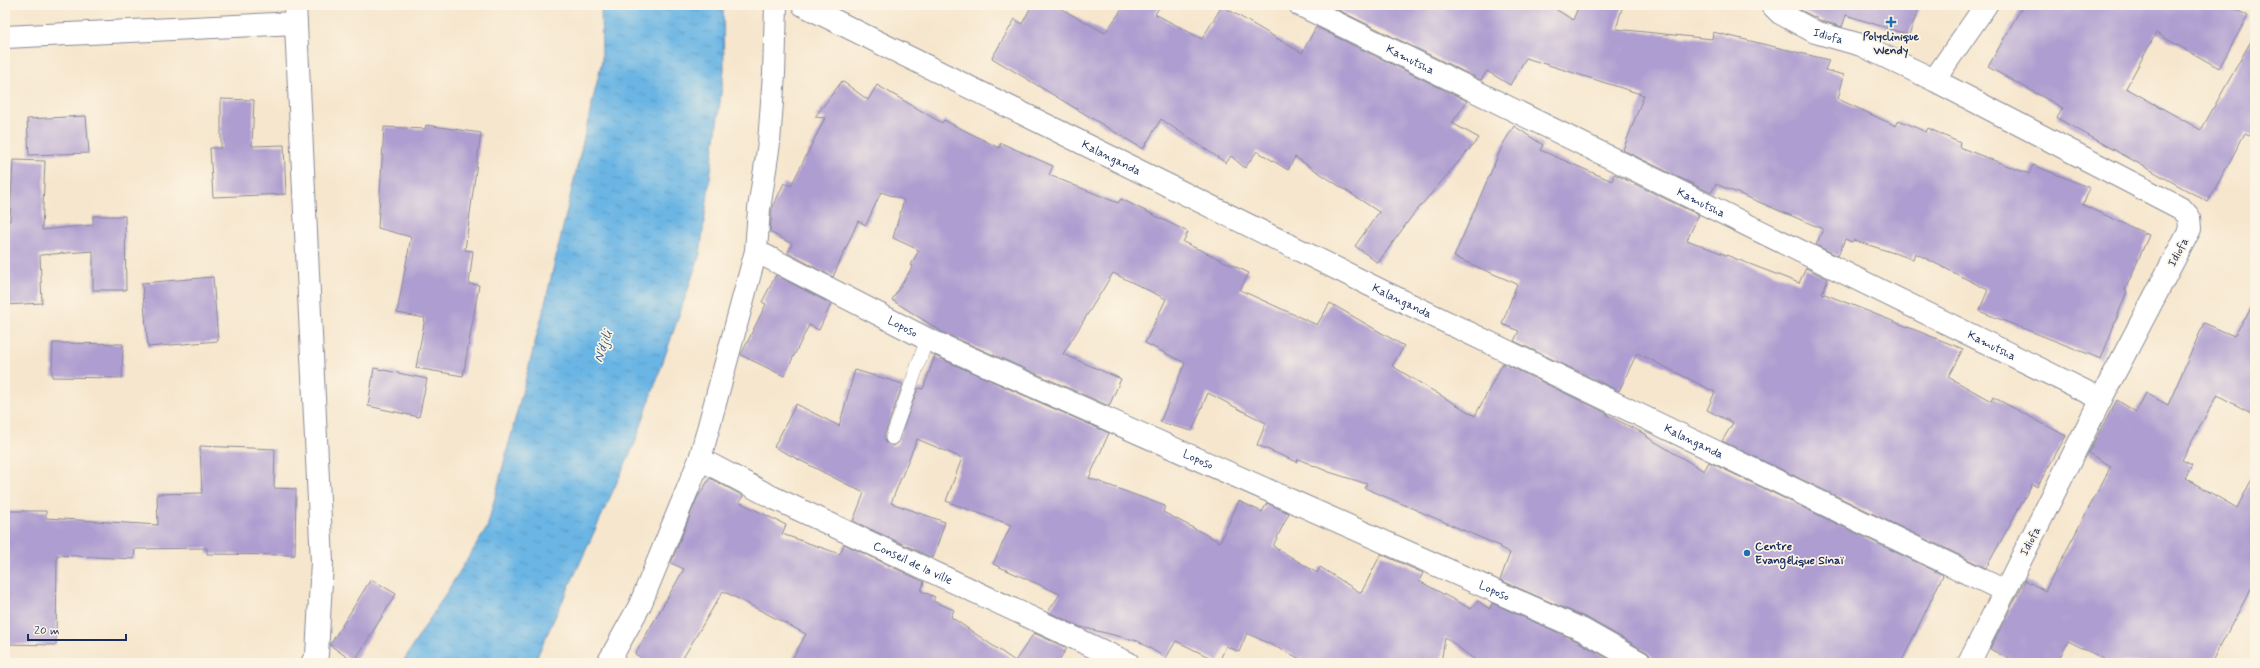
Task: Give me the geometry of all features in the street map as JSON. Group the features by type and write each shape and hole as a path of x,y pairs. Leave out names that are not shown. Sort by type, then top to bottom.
{"street":[{"path":"608,663 640,605 700,459 756,251 759,209 770,128 774,74 776,5"},
{"name":"Kalanganda","path":"803,5 1384,292 2005,591"},
{"name":"Kamutsha","path":"1300,5 2101,399"},
{"name":"Idiofa","path":"1772,5 1780,13 1815,32 1861,45 1934,80 2182,209 2189,217 2190,229 2101,399 1969,663"},
{"path":"1934,80 1986,5"},
{"path":"5,37 295,14 322,562 317,655 312,663"},
{"name":"Loposo","path":"756,251 927,339 1583,630 1641,663"},
{"name":"Conseil de la ville","path":"700,459 772,497 1128,663"}],"lane":[{"path":"892,438 927,339"}],"water":[{"name":"N'djili","path":"601,5 723,5 724,71 700,254 635,443 534,663 402,663 487,528 543,312 602,61"}],"building":[{"path":"1032,5 1054,5 1105,33 1125,5 1161,5 1155,14 1202,39 1222,6 1302,53 1316,27 1467,101 1452,123 1479,138 1412,216 1378,263 1355,246 1379,212 1295,157 1288,170 1257,151 1245,168 1231,156 1226,163 1161,119 1143,149 992,58 1015,19 1022,24"},
{"path":"1328,5 1549,5 1573,20 1579,5 1623,5 1616,29 1712,39 1713,32 1829,60 1825,70 1844,75 1838,99 1896,126 1899,120 1926,132 1928,128 1960,143 1959,147 2029,174 2033,165 2090,188 2083,205 2149,235 2125,290 2127,291 2101,359 1979,311 1988,290 1915,253 1913,259 1853,240 1852,242 1845,239 1838,256 1816,245 1823,229 1716,184 1711,193 1623,150 1644,95 1526,58 1510,85 1487,71 1481,80"},
{"name":"Polyclinique Wendy","path":"1791,5 1920,5 1909,35 1846,15 1842,27 1820,20"},
{"path":"2023,5 2228,5 2248,16 2219,68 2156,33 2126,88 2201,130 2255,34 2255,138 2245,133 2208,202 2057,118 2063,108 1988,67"},
{"path":"842,81 868,100 877,85 942,123 944,120 999,148 1001,143 1053,166 1049,175 1118,203 1121,199 1188,232 1183,242 1249,273 1240,290 1317,325 1330,303 1404,346 1392,366 1475,416 1503,363 1608,414 1607,415 1647,435 1647,437 1704,471 1709,462 1943,575 1901,663 1653,663 1652,657 1647,652 1589,619 1500,580 1510,553 1499,547 1500,546 1365,488 1367,484 1329,472 1298,459 1297,462 1257,445 1266,423 1208,393 1192,431 1160,422 1185,363 1145,343 1166,299 1113,273 1063,354 1121,379 1109,406 944,333 892,300 913,266 911,265 919,250 893,238 904,200 881,192 866,225 858,221 833,277 788,253 792,244 770,232 772,209 784,183 791,186 825,118 815,117"},
{"path":"221,99 254,100 252,146 284,145 286,194 213,197 210,148 221,148"},
{"path":"86,116 89,153 29,155 27,119"},
{"path":"426,125 481,133 465,250 473,251 469,284 479,285 463,376 416,368 425,318 397,313 411,237 378,228 384,127 425,129"},
{"path":"1514,126 1543,145 1540,150 1612,181 1614,174 1699,215 1687,240 1799,283 1806,268 1828,279 1822,293 1963,349 1948,377 1991,401 1993,397 2066,436 2037,487 2032,484 1986,568 1722,441 1733,423 1707,410 1715,392 1637,353 1619,391 1514,341 1519,331 1502,324 1517,284 1454,257 1503,144"},
{"path":"13,160 45,161 42,230 93,225 93,216 125,216 126,290 93,290 93,251 40,255 42,303 5,305 5,221 10,221"},
{"path":"776,275 831,304 819,330 809,325 784,376 741,355 766,304 762,302"},
{"path":"213,277 218,341 148,347 142,283"},
{"path":"2255,302 2255,415 2217,395 2182,460 2192,465 2185,478 2237,508 2255,473 2255,581 2211,663 2112,663 2068,641 2057,663 2017,663 1990,649 2025,580 2045,591 2111,466 2088,453 2117,400 2136,412 2146,393 2168,405 2204,323 2234,336"},
{"path":"53,343 123,344 122,378 52,377"},
{"path":"935,356 1109,433 1089,478 1165,506 1163,512 1220,542 1239,501 1262,512 1267,503 1289,513 1273,546 1317,573 1320,567 1361,593 1381,554 1423,573 1419,581 1471,609 1478,601 1490,609 1492,603 1577,641 1616,663 1479,663 1445,637 1441,663 1309,663 1247,633 1239,652 1226,646 1219,662 1176,641 1166,658 1138,641 1081,627 1048,612 1060,594 993,564 1011,525 946,501 962,458 917,439 891,503 945,522 933,558 853,521 864,493 774,447 796,404 839,426 855,370 903,384 884,436 886,443 893,446 897,444 918,388 923,389"},
{"path":"374,368 427,379 419,417 368,406"},
{"path":"200,446 275,449 274,488 296,489 295,555 207,554 207,548 135,549 134,559 57,555 56,645 5,644 5,511 46,511 46,518 158,525 157,494 202,493"},
{"path":"710,478 743,496 739,502 786,525 782,534 840,554 844,544 924,582 921,591 935,597 933,601 954,610 951,617 1015,661 1034,633 1067,648 1057,663 790,663 806,634 723,591 680,663 650,663 635,654 684,569 671,563 697,498"},
{"path":"371,579 396,594 354,662 330,645"}],"place":[{"name":"Polyclinique Wendy","path":"1891,22"},
{"name":"Centre Evangélique Sinaï","path":"1747,553"}]}
